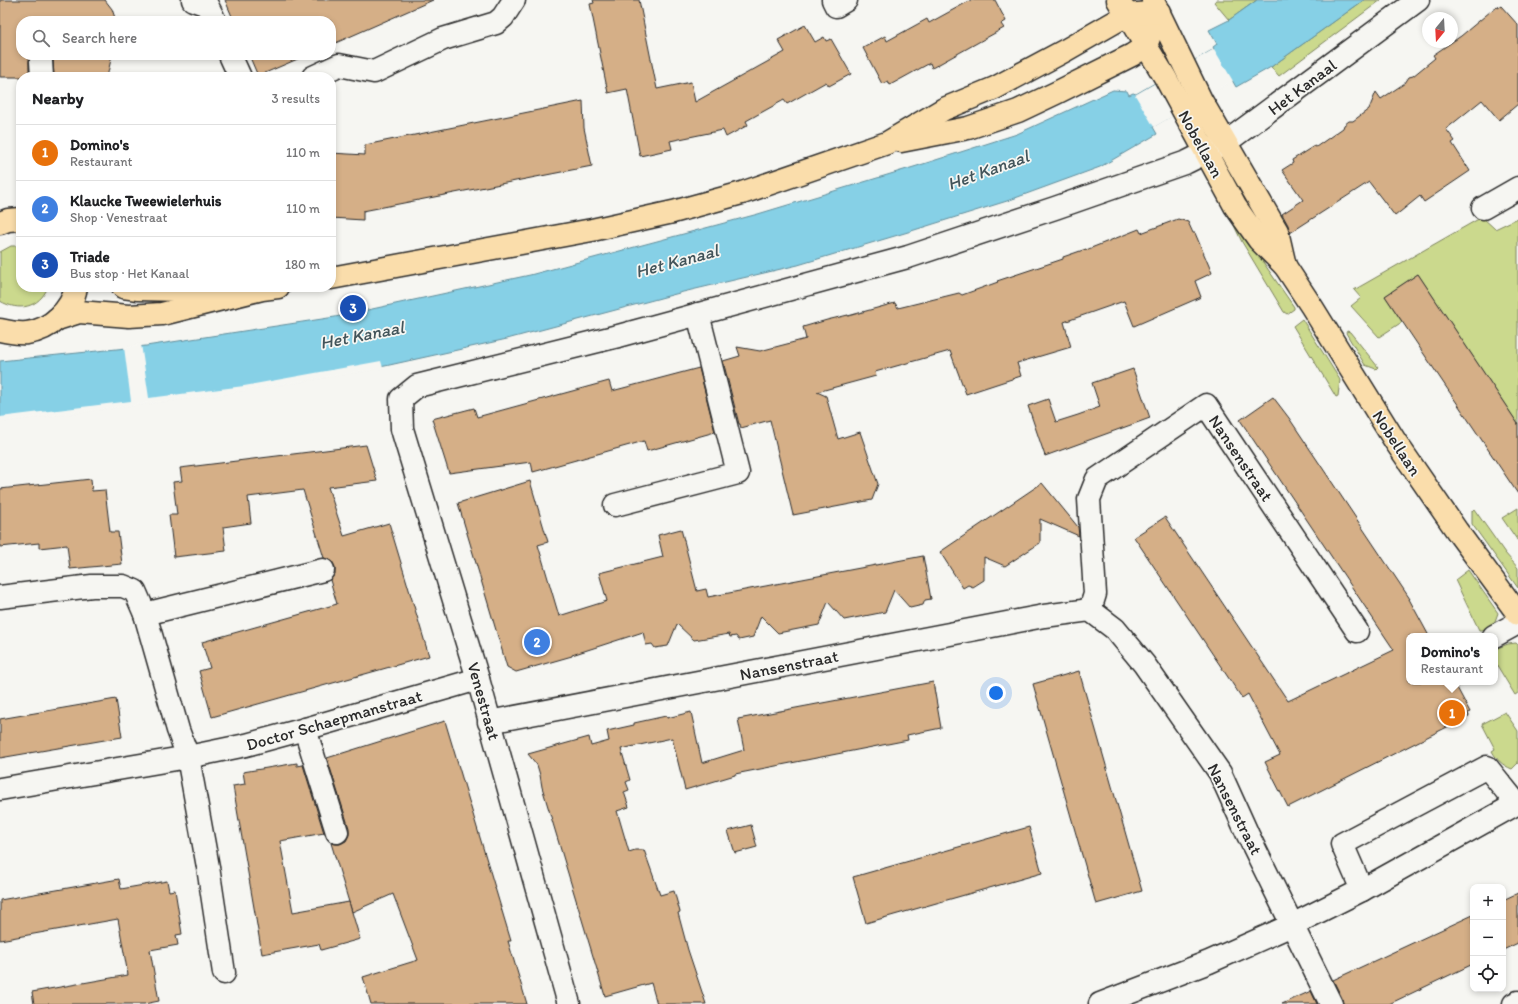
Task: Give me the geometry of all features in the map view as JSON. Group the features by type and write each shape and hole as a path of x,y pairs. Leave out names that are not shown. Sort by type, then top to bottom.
{"main road":[{"name":"Nobellaan","path":"1156,6 1185,66 1192,105 1206,153 1235,206 1255,234 1285,266 1395,441 1457,531 1518,614"},
{"path":"336,277 592,230 672,212 742,193 887,143 968,128 1018,111 1090,76 1146,46 1156,6 1122,7 1066,50 995,88 944,109 887,143"},
{"name":"Nobellaan","path":"1122,7 1165,78 1192,105 1225,143 1277,231 1285,266"},
{"path":"0,223 16,219"},
{"path":"0,330 11,333 27,333 44,329 58,319 68,307 75,292"},
{"path":"58,319 78,312 129,316 162,314 253,292"}],"street":[{"path":"193,0 207,5 212,16"},
{"path":"324,72 339,65 374,72 443,39 496,23 503,17 514,0"},
{"name":"Het Kanaal","path":"401,399 417,386 611,338 908,257 1187,162 1225,143 1418,0"},
{"path":"232,60 238,72"},
{"path":"1483,208 1518,188"},
{"path":"615,505 738,473 698,314"},
{"name":"Venestraat","path":"401,399 402,429 478,679 569,1004"},
{"name":"Nansenstraat","path":"1090,610 1095,594 1089,499 1097,479 1206,405 1357,631"},
{"path":"145,614 323,570"},
{"path":"0,597 92,586 123,586 136,591 145,614 178,730 188,756 208,867 224,973"},
{"name":"Nansenstraat","path":"490,722 1044,616 1090,610 1115,629 1144,664 1220,773 1331,1004"},
{"path":"1498,634 1518,623"},
{"name":"Doctor Schaepmanstraat","path":"0,788 246,745 478,679"},
{"path":"305,729 337,832"},
{"path":"1100,1004 1208,962 1292,925 1362,890 1517,802 1487,767 1342,844 1362,890"},
{"path":"1514,1004 1518,1002"}],"green space":[{"path":"1217,0 1257,0 1229,20 1214,2"},
{"path":"1364,0 1381,0 1279,76 1271,67"},
{"path":"1225,207 1294,307 1294,309 1287,314 1284,312 1242,242"},
{"path":"1482,217 1495,229 1518,218 1518,424 1418,274 1385,296 1402,322 1379,337 1351,306 1361,298 1354,290"},
{"path":"11,246 16,246 16,292 45,292 34,304 21,307 0,301 0,252"},
{"path":"1302,319 1340,380 1338,396 1336,397 1293,326"},
{"path":"1347,331 1350,332 1378,367 1376,369 1365,365 1346,333"},
{"path":"1518,508 1518,541 1502,518"},
{"path":"1474,509 1505,553 1518,568 1518,588 1472,524 1472,511"},
{"path":"1468,570 1498,613 1494,624 1484,630 1479,630 1455,580"},
{"path":"1516,643 1518,645 1518,693 1515,695 1498,667 1498,648"},
{"path":"1505,712 1518,731 1518,763 1512,769 1505,766 1498,760 1492,751 1495,749 1482,724"}],"water":[{"path":"1257,0 1364,0 1271,67 1236,87 1232,80 1153,127 1157,134 1100,167 1007,201 798,265 683,292 507,339 385,366 216,393 0,420 0,361 146,346 335,317 530,275 758,214 1017,134 1113,90 1127,91 1129,95 1133,93 1136,94 1214,49 1213,47 1217,44 1209,30 1229,20"}],"pier":[{"path":"1214,49 1233,81 1154,127 1135,95"},
{"path":"141,344 149,398 244,386 381,361 383,368 217,395 0,422 0,417 131,401 124,347"}],"building":[{"path":"0,0 105,0 112,9 114,16 16,16 16,60 29,60 29,72 16,72 16,77 0,77"},
{"path":"225,0 433,0 336,43 336,16 232,16"},
{"path":"593,0 639,0 657,89 691,82 695,102 785,52 778,40 805,25 815,42 824,37 826,41 831,39 851,74 829,86 826,82 787,104 784,100 746,121 748,125 726,137 723,130 670,141 672,149 640,156 627,89 608,93 590,4 594,3"},
{"path":"971,0 995,0 1006,21 1001,24 1004,28 932,68 930,63 890,85 888,81 882,84 863,48 885,36 887,41 927,19 929,23"},
{"path":"1497,6 1498,8 1501,6 1518,25 1518,104 1499,120 1482,100 1446,129 1455,141 1452,143 1470,171 1424,202 1420,196 1395,216 1369,182 1290,233 1288,225 1282,214 1303,200 1282,170 1293,163 1292,160 1314,146 1316,147 1343,128 1349,121 1353,121 1369,109 1376,92 1381,99 1405,83 1409,77 1413,76 1435,58 1433,55 1443,48 1458,48 1458,38"},
{"path":"53,60 111,60 108,72 54,72"},
{"path":"251,60 295,60 267,72 256,72"},
{"path":"583,101 584,128 592,166 363,211 363,220 336,218 336,153 365,155 365,145"},
{"path":"1178,219 1188,222 1193,233 1195,233 1212,273 1195,281 1201,297 1134,326 1124,301 1064,322 1071,347 1017,363 1021,376 966,394 950,351 875,372 876,376 817,392 826,396 838,439 860,432 878,484 872,500 793,515 770,420 741,428 739,424 723,361 740,356 737,347 760,351 806,339 803,327 827,320 848,316 895,303 898,308 959,293 962,295 998,282 997,281 1063,259 1063,257 1086,250 1139,229 1141,233"},
{"path":"1418,274 1518,424 1518,494 1385,296"},
{"path":"699,368 715,432 647,451 644,441 533,472 531,462 449,473 432,419 474,408 477,417 609,381 612,391"},
{"path":"1133,369 1150,418 1045,456 1028,406 1048,399 1056,422 1078,415 1100,407 1092,383"},
{"path":"1273,397 1289,418 1410,599 1427,633 1406,633 1406,685 1456,685 1470,712 1468,713 1469,716 1288,807 1265,762 1280,755 1248,694 1242,698 1134,537 1165,517 1288,701 1394,650 1240,420"},
{"path":"366,445 377,481 328,487 344,536 389,523 429,656 212,717 199,671 210,668 202,642 337,604 330,580 335,574 335,567 332,561 324,558 303,490 248,497 251,523 223,527 226,551 174,557 169,515 177,515 173,482 182,481 180,468"},
{"path":"91,479 92,491 105,490 110,532 118,532 122,564 70,569 67,545 39,548 39,543 0,547 0,489"},
{"path":"530,481 548,542 538,545 559,616 607,601 599,573 663,557 658,535 681,529 697,591 706,589 708,597 923,556 931,599 925,600 923,605 910,608 894,590 885,612 844,620 828,602 819,625 778,633 761,616 753,637 739,640 736,636 730,637 729,634 694,640 677,624 668,646 655,648 652,644 646,645 643,632 572,656 516,672 507,667 458,503"},
{"path":"1042,483 1078,527 1079,536 1040,519 1040,543 1005,566 984,557 984,580 973,587 968,585 963,588 940,552"},
{"path":"1079,671 1142,891 1096,904 1033,684"},
{"path":"933,682 941,728 907,735 908,740 735,774 685,790 672,738 621,749 630,780 626,782 629,790 624,792 629,807 617,811 629,852 644,850 660,895 674,891 688,950 706,1004 657,1004 651,983 605,996 542,787 537,765 528,754 589,737 591,746 609,741 607,731 634,725 634,723 666,716 667,718 691,712 702,763 744,750 738,719"},
{"path":"116,699 122,737 0,758 0,719"},
{"path":"445,721 511,941 508,941 527,1004 371,1004 363,977 418,960 393,894 352,912 331,843 340,844 346,841 349,835 349,828 327,758"},
{"path":"297,763 297,766 303,765 324,833 280,841 293,912 349,902 360,939 321,950 319,944 262,954 233,786 245,784 243,772"},
{"path":"751,825 757,847 735,853 728,831"},
{"path":"1029,827 1042,873 866,923 853,877"},
{"path":"119,879 121,889 167,881 169,891 175,890 182,934 176,935 178,945 150,950 159,1001 144,1004 34,1004 32,992 128,975 118,919 0,940 0,900"},
{"path":"1518,893 1518,943 1506,949 1506,920 1506,899"},
{"path":"1470,916 1470,965 1389,1004 1343,1004 1342,998 1333,980"},
{"path":"1311,991 1317,1004 1282,1004"}],"place":[{"name":"Triade","path":"353,308"},
{"name":"Klaucke Tweewielerhuis","path":"537,642"},
{"name":"Domino's","path":"1452,713"}]}
